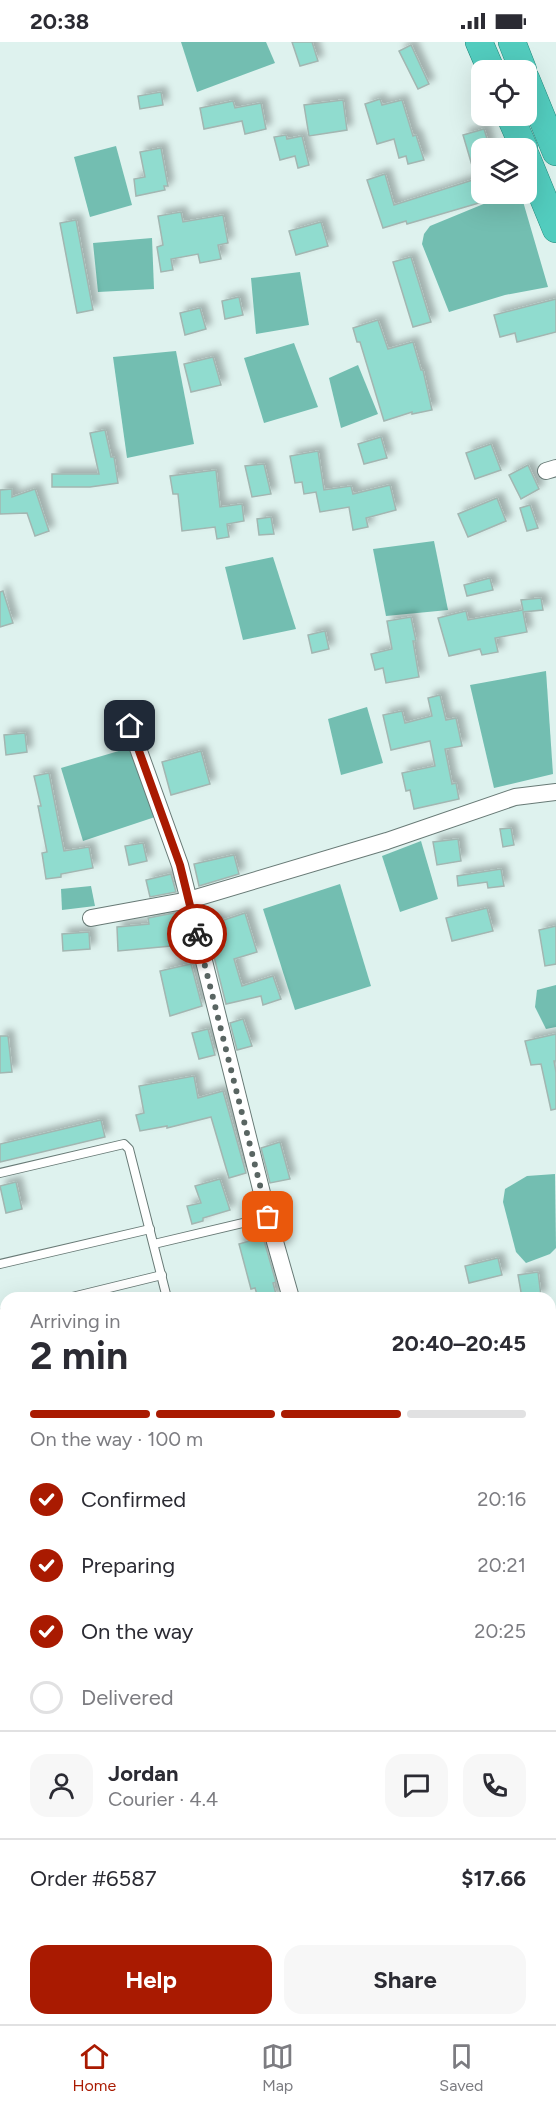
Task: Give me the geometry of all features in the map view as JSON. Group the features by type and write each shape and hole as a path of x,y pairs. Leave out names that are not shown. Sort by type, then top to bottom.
{"highway":[{"path":"479,42 487,60"},
{"path":"512,42 519,60"},
{"path":"537,106 556,152"},
{"path":"537,183 556,229"}],"street":[{"path":"130,726 180,865 268,1217 289,1292"},
{"path":"91,918 189,900 387,841 515,797 556,792"}],"lane":[{"path":"0,1173 127,1145 166,1292"},
{"path":"154,1244 268,1217"},
{"path":"0,1264 150,1229"},
{"path":"93,1292 162,1275"}],"shaded area":[{"path":"181,42 266,42 275,63 197,92"},
{"path":"116,146 132,205 90,217 74,157"},
{"path":"484,204 524,204 548,287 505,295 449,312 422,244 424,234 430,226"},
{"path":"152,238 154,289 98,292 93,243"},
{"path":"300,272 309,325 256,334 251,278"},
{"path":"294,343 318,407 264,423 244,358"},
{"path":"176,351 194,444 127,458 113,357"},
{"path":"358,365 378,414 341,428 329,378"},
{"path":"434,541 448,610 386,616 373,549"},
{"path":"273,557 296,629 243,640 225,567"},
{"path":"546,671 553,774 494,788 470,685"},
{"path":"367,707 383,763 341,775 328,719"},
{"path":"129,748 155,817 83,841 61,768"},
{"path":"421,841 438,899 400,912 382,856"},
{"path":"340,884 371,986 295,1010 263,909"},
{"path":"91,886 95,906 62,910 61,889"},
{"path":"556,985 556,1027 546,1029 535,1007 537,990"},
{"path":"555,1174 556,1248 550,1254 526,1263 516,1252 503,1202 505,1189 527,1176"}],"building":[{"path":"292,42 312,42 318,61 300,66"},
{"path":"411,45 429,84 418,89 399,51"},
{"path":"161,92 163,105 140,109 138,96"},
{"path":"380,99 382,105 402,100 413,136 416,135 424,160 408,164 406,156 399,158 394,139 377,144 365,104"},
{"path":"343,100 347,130 309,136 304,105"},
{"path":"233,101 235,108 261,103 266,129 245,134 242,121 204,129 200,108"},
{"path":"484,129 487,138 471,138 471,162 463,135"},
{"path":"286,135 287,139 302,136 309,165 298,168 295,156 280,160 274,137"},
{"path":"161,148 168,186 164,186 165,190 136,196 134,179 145,177 140,152"},
{"path":"385,174 394,205 471,181 471,204 476,204 407,224 406,221 383,228 367,180"},
{"path":"181,212 183,222 223,215 228,243 218,245 221,259 200,263 198,254 171,259 173,270 161,272 157,247 163,245 158,216"},
{"path":"76,220 93,310 77,313 60,223"},
{"path":"321,222 328,246 296,255 289,231"},
{"path":"411,257 431,322 413,327 393,262"},
{"path":"239,297 243,315 225,319 222,301"},
{"path":"556,299 556,332 517,342 515,333 500,337 494,315"},
{"path":"200,308 206,329 185,335 180,313"},
{"path":"378,320 388,349 413,342 421,370 423,370 432,410 412,414 412,412 384,421 360,342 357,342 353,328"},
{"path":"213,357 221,385 191,392 184,364"},
{"path":"105,430 111,457 114,457 118,483 90,487 52,487 52,474 99,474 90,433"},
{"path":"381,437 387,458 364,464 358,444"},
{"path":"491,444 501,470 475,479 466,453"},
{"path":"318,451 324,490 351,486 353,494 390,485 396,510 366,518 368,527 353,530 349,507 320,512 316,492 304,494 302,482 295,483 290,456"},
{"path":"264,464 271,494 252,497 245,466"},
{"path":"528,465 539,489 521,499 509,475"},
{"path":"216,470 220,507 242,504 244,521 227,524 229,537 217,539 215,527 182,531 178,494 173,494 170,476"},
{"path":"12,489 12,497 35,489 49,531 35,536 27,513 0,514 0,490"},
{"path":"497,498 506,521 468,537 458,514"},
{"path":"530,505 538,528 527,531 520,508"},
{"path":"271,517 274,534 259,535 257,519"},
{"path":"490,578 493,590 467,596 464,585"},
{"path":"3,591 13,623 0,627 0,592"},
{"path":"541,598 543,610 523,612 527,632 495,638 498,652 482,655 480,649 449,656 438,618 466,611 468,620 523,610 521,600"},
{"path":"411,617 419,677 386,683 383,668 375,670 371,654 392,649 387,621"},
{"path":"325,631 329,649 312,653 308,635"},
{"path":"440,695 446,720 456,718 462,746 445,749 452,784 456,783 459,799 414,809 410,790 406,791 402,773 435,766 430,741 391,750 383,715 402,711 405,723 432,716 428,698"},
{"path":"25,733 27,752 6,755 4,735"},
{"path":"201,751 210,784 171,795 162,762"},
{"path":"49,773 64,851 89,847 93,868 46,879 42,853 47,852 38,806 41,806 34,776"},
{"path":"511,828 514,845 503,847 500,829"},
{"path":"458,839 461,861 437,865 433,842"},
{"path":"143,843 147,861 129,865 125,846"},
{"path":"234,855 239,874 199,886 194,864"},
{"path":"501,869 504,886 488,888 487,882 458,886 457,876"},
{"path":"171,874 176,892 150,897 146,880"},
{"path":"487,908 493,931 452,941 446,918"},
{"path":"174,913 175,922 180,922 182,945 118,951 117,927 149,924 148,918"},
{"path":"245,913 257,952 234,959 242,986 273,976 281,999 263,1005 261,996 226,1004 205,921 216,917 218,922"},
{"path":"556,926 556,964 545,966 539,930"},
{"path":"89,932 90,949 63,951 62,934"},
{"path":"191,964 202,1006 170,1016 160,971"},
{"path":"243,1019 252,1046 237,1050 230,1023"},
{"path":"208,1029 215,1055 199,1059 192,1033"},
{"path":"556,1034 556,1061 554,1061 556,1109 551,1110 541,1064 531,1065 525,1041"},
{"path":"0,1036 8,1036 12,1072 0,1073"},
{"path":"194,1076 198,1098 223,1091 246,1173 229,1178 211,1117 167,1128 167,1126 140,1131 136,1115 144,1113 139,1086"},
{"path":"101,1120 105,1137 0,1162 0,1144"},
{"path":"280,1142 290,1179 270,1183 261,1148"},
{"path":"220,1179 230,1210 203,1218 203,1221 192,1224 187,1206 201,1203 195,1186"},
{"path":"16,1182 22,1209 6,1213 0,1186"},
{"path":"263,1237 276,1282 273,1283 275,1292 256,1292 255,1288 251,1289 239,1244"},
{"path":"498,1258 502,1275 469,1283 465,1266"},
{"path":"538,1272 540,1292 521,1292 518,1275"}],"way so far":[{"path":"197,934 268,1217"}],"route":[{"path":"130,726 180,865 197,934"}]}
